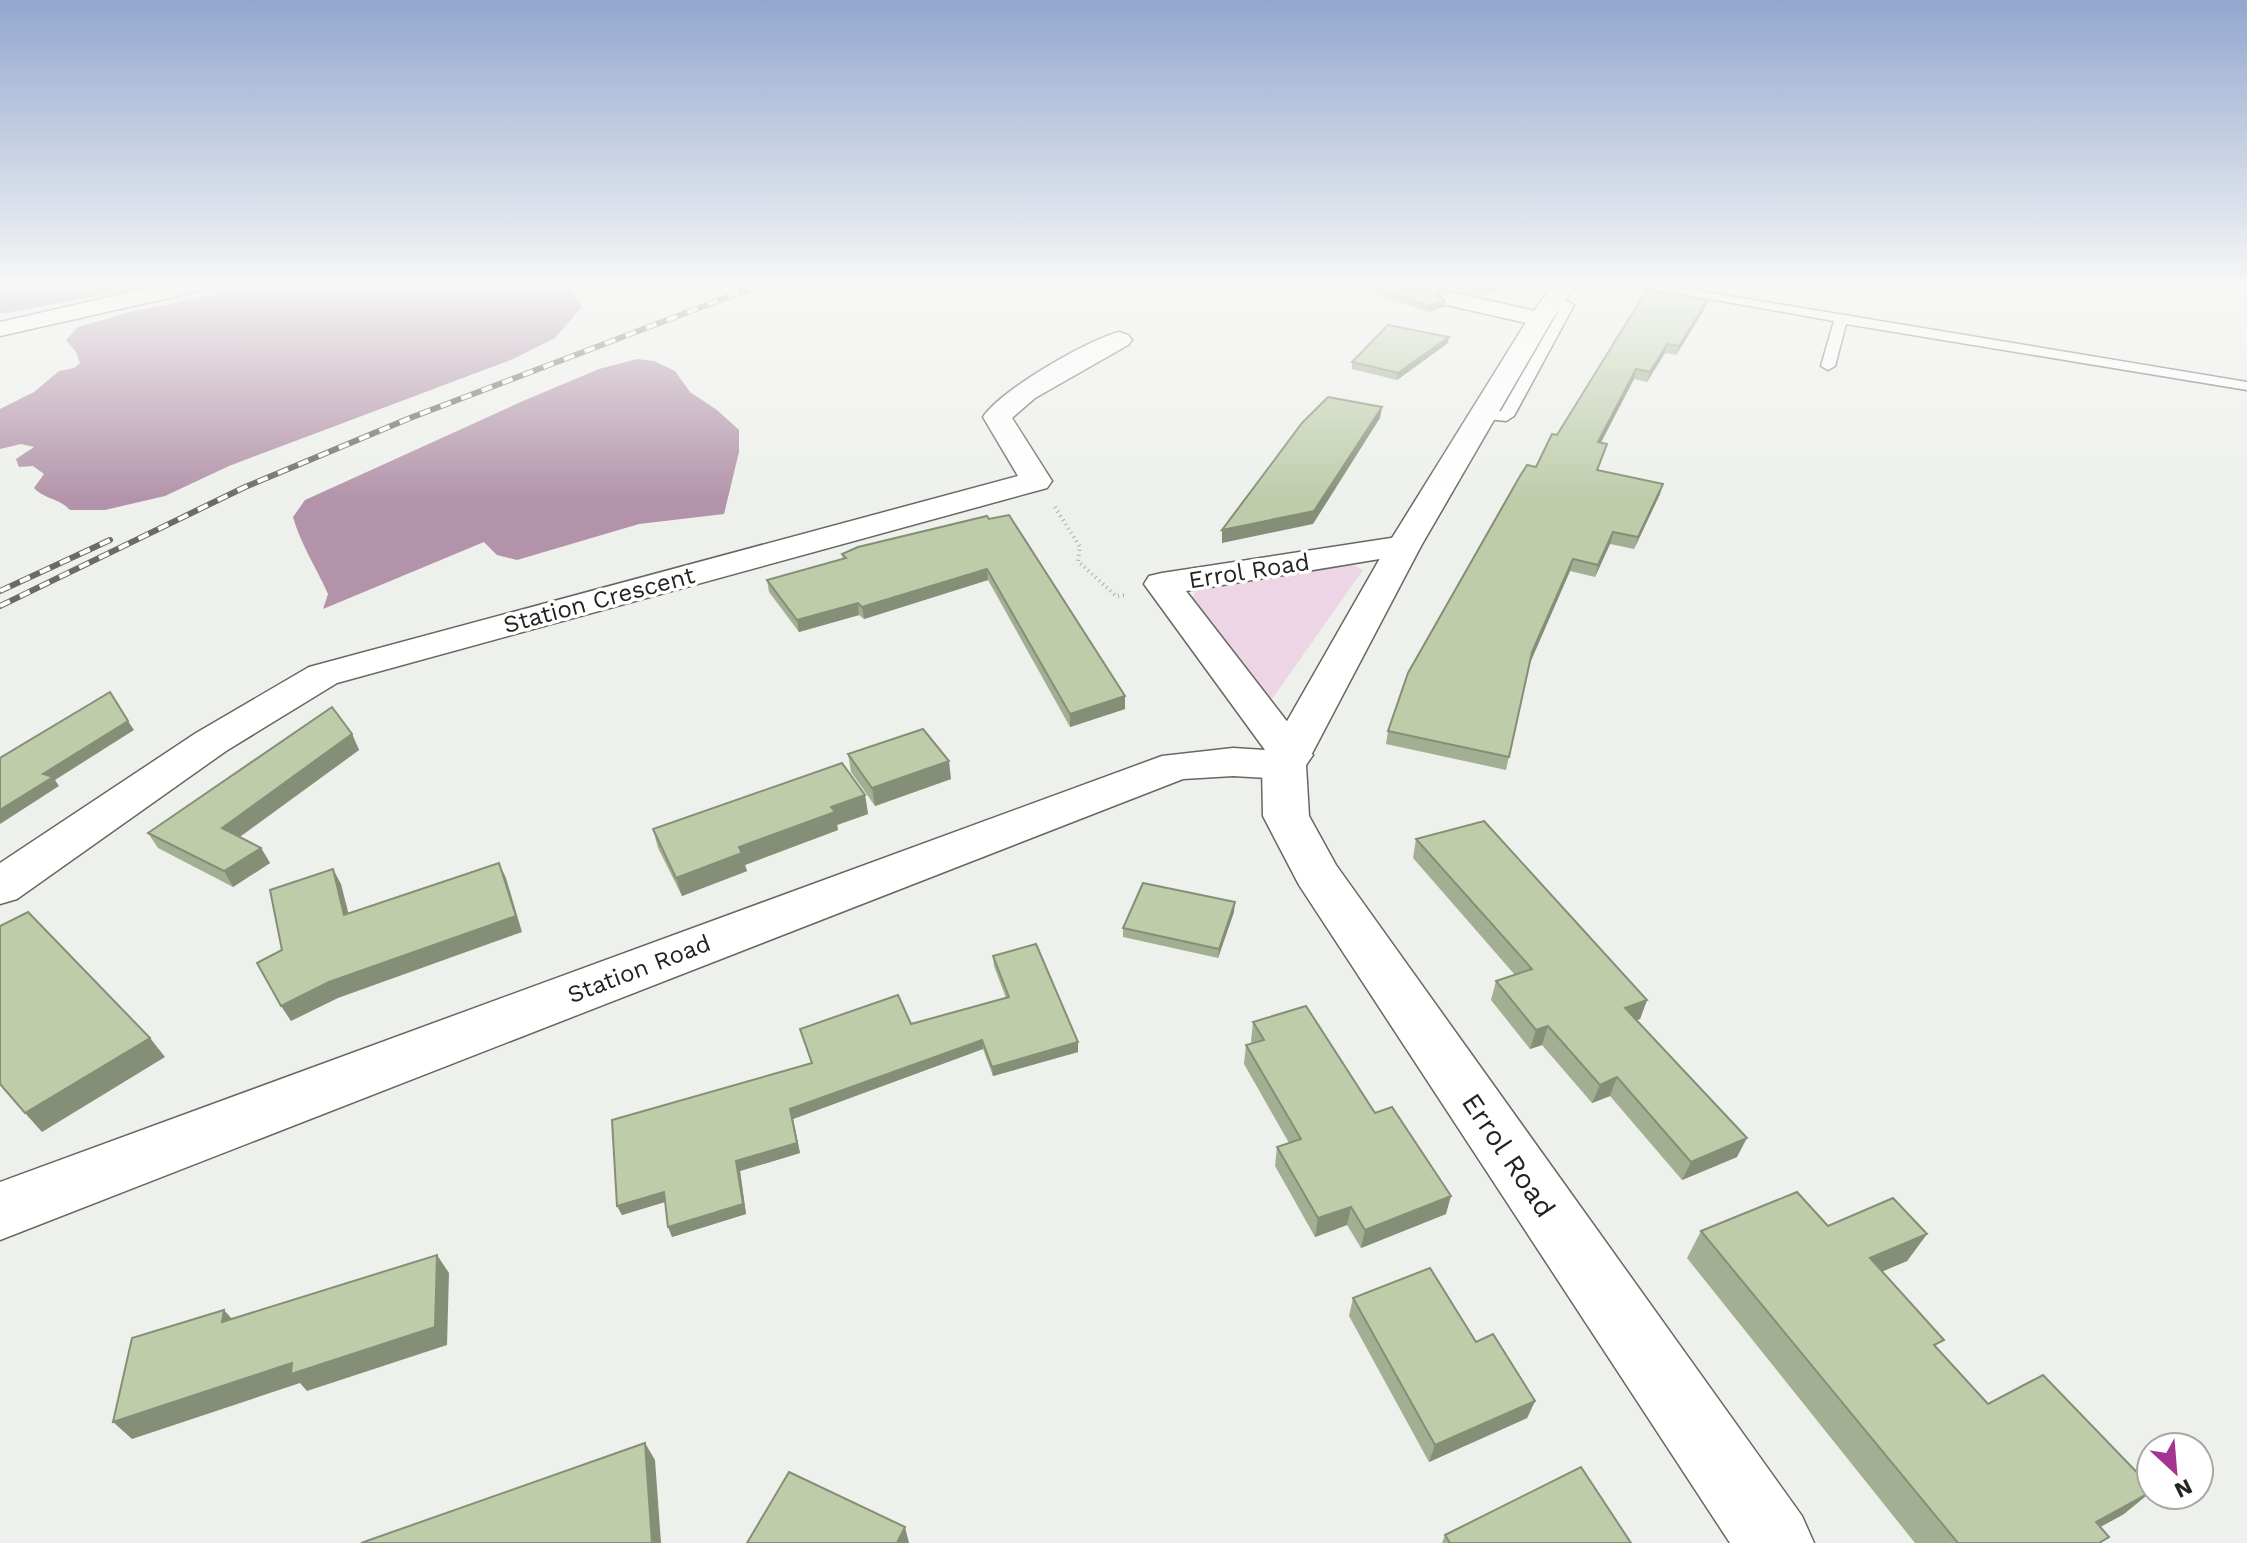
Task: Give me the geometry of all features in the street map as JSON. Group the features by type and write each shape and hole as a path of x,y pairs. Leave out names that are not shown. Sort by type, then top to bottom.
{"street":[{"path":"1036,481 997,417 1025,392 1088,357"},
{"name":"Errol Road","path":"1519,357 1404,546 1287,760 1286,816 1316,873 1775,1543"},
{"name":"Station Crescent","path":"0,887 211,742 323,675 1036,481"},
{"name":"Errol Road","path":"1287,760 1162,584 1404,546"},
{"name":"Station Road","path":"0,1211 1177,766 1287,760"}],"lane":[{"path":"1828,366 1830,357"},
{"path":"2071,357 2247,386"}],"path":[{"path":"1036,481 1080,547 1078,561 1116,596 1166,591"}],"shaded area":[{"path":"78,357 517,357 229,466 165,496 105,510 70,510 34,488 44,474 33,466 19,467 16,459 34,447 21,444 0,449 0,409 34,392 59,371 74,368 80,363"},
{"path":"637,359 654,361 675,371 690,392 739,430 739,452 724,514 639,524 517,560 497,555 484,542 323,609 328,594 304,547 293,517 305,500 523,401 599,369"},
{"path":"1342,560 1363,570 1272,699 1259,692 1192,599 1197,586"}],"building":[{"path":"1357,357 1421,357 1398,373 1352,362"},
{"path":"1605,357 1659,357 1650,372 1636,369 1598,442 1607,444 1597,470 1663,484 1638,537 1613,532 1598,565 1573,559 1532,652 1509,757 1388,731 1408,673 1520,476 1527,465 1536,467 1552,434 1557,435"},
{"path":"1328,397 1382,407 1314,511 1222,530 1302,423"},
{"path":"1009,515 1125,696 1070,714 987,569 862,607 858,603 797,620 767,580 846,558 842,554 858,547 987,516 989,519"},
{"path":"110,692 128,721 43,774 53,777 0,810 0,758"},
{"path":"332,707 352,734 222,828 261,848 224,871 148,833"},
{"path":"923,729 949,761 872,788 848,754"},
{"path":"842,763 865,795 831,807 835,812 739,847 742,853 676,878 653,829"},
{"path":"1484,821 1647,1000 1625,1008 1747,1138 1691,1162 1617,1077 1600,1085 1548,1026 1536,1030 1496,981 1532,969 1416,839"},
{"path":"499,863 516,916 329,982 281,1006 257,963 282,950 270,890 333,869 344,915"},
{"path":"1143,883 1235,902 1219,949 1123,928"},
{"path":"28,912 150,1038 25,1113 0,1084 0,926"},
{"path":"1036,944 1078,1042 992,1067 982,1040 790,1109 797,1143 736,1161 743,1204 668,1227 664,1192 617,1206 612,1120 812,1063 800,1029 898,995 911,1024 1009,997 993,956"},
{"path":"1306,1006 1375,1113 1392,1107 1451,1196 1365,1230 1351,1207 1318,1218 1277,1147 1301,1139 1246,1045 1264,1040 1253,1022"},
{"path":"1797,1192 1828,1226 1893,1198 1927,1234 1870,1258 1944,1340 1934,1345 1988,1404 2043,1375 2135,1470 2135,1501 2096,1522 2109,1537 2099,1543 1958,1543 1701,1231"},
{"path":"437,1255 435,1327 291,1374 292,1363 113,1422 132,1338 224,1310 222,1322"},
{"path":"1430,1268 1476,1342 1493,1334 1535,1401 1435,1445 1353,1298"},
{"path":"645,1443 652,1543 361,1543"},
{"path":"1581,1467 1631,1543 1450,1543 1445,1535"},
{"path":"789,1472 905,1527 897,1543 747,1543"}],"railway":[{"path":"0,606 245,487 410,418 570,357"},
{"path":"0,591 110,540"}]}
